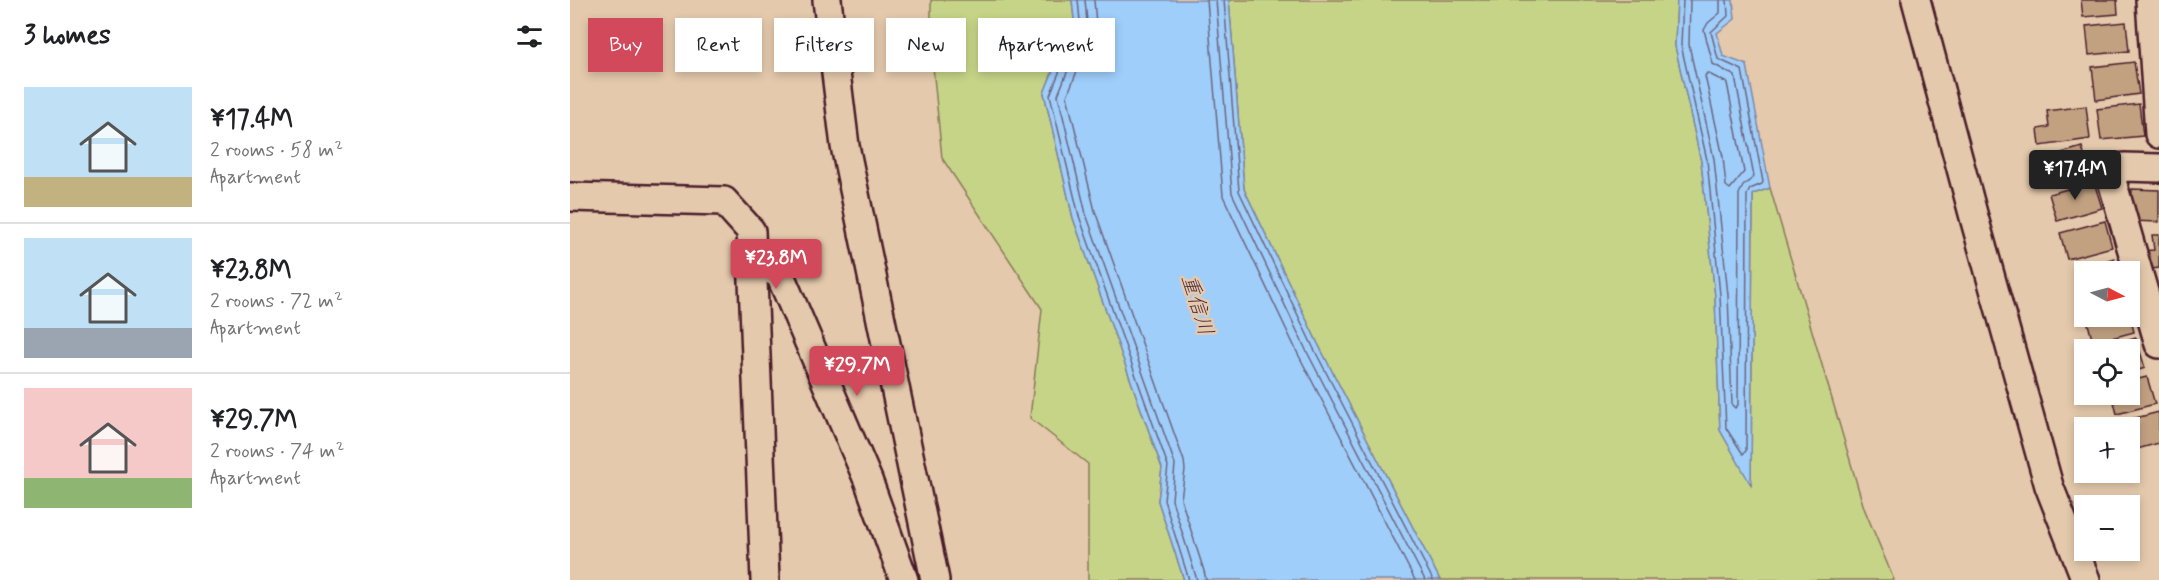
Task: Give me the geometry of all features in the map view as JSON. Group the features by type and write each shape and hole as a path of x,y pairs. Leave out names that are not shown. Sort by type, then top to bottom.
{"street":[{"path":"827,0 845,146 935,580"},
{"path":"1916,0 2049,486 2086,580"},
{"path":"2150,0 2159,134"},
{"path":"2159,168 2124,167 2115,172 2112,181 2159,344"},
{"path":"570,197 724,201 751,231 765,580"},
{"path":"753,259 780,275 868,480 904,580"}],"green space":[{"path":"931,0 1072,0 1074,18 978,18 978,72 1053,72 1044,93 1073,218 1162,468 1158,501 1184,580 1088,580 1088,464 1030,418 1042,309 942,158 934,72 966,72 966,18 931,18"},
{"path":"1229,0 1677,0 1675,46 1701,161 1715,296 1720,430 1751,484 1753,194 1770,188 1864,508 1894,580 1440,580 1318,344 1244,189"}],"water":[{"name":"重信川","path":"1072,0 1229,0 1244,189 1318,344 1440,580 1184,580 1158,501 1162,468 1073,218 1044,93 1053,72 1115,72 1115,18 1074,18"},
{"path":"1677,0 1733,0 1735,19 1717,33 1723,56 1747,65 1770,188 1753,194 1751,485 1720,430 1715,296 1701,161 1675,46"}],"building":[{"path":"2081,0 2117,0 2118,14 2083,17"},
{"path":"2126,22 2129,51 2089,55 2086,26"},
{"path":"2134,62 2139,94 2096,100 2092,67"},
{"path":"2139,104 2143,136 2101,140 2097,109"},
{"path":"2086,106 2090,139 2040,146 2038,129 2049,127 2047,111"},
{"path":"2082,147 2089,174 2048,185 2041,159"},
{"path":"2094,182 2102,208 2057,221 2049,194"},
{"path":"2132,189 2159,190 2159,222 2131,221"},
{"path":"2105,221 2112,247 2067,259 2060,233"},
{"path":"2152,235 2159,235 2159,268 2144,270 2142,251 2154,250"},
{"path":"2089,327 2133,327 2134,332 2108,339 2092,339"},
{"path":"2140,351 2145,368 2140,370"},
{"path":"2147,377 2155,404 2117,414 2115,405 2140,405 2140,379"},
{"path":"2159,412 2159,443 2140,448 2140,417"}]}
